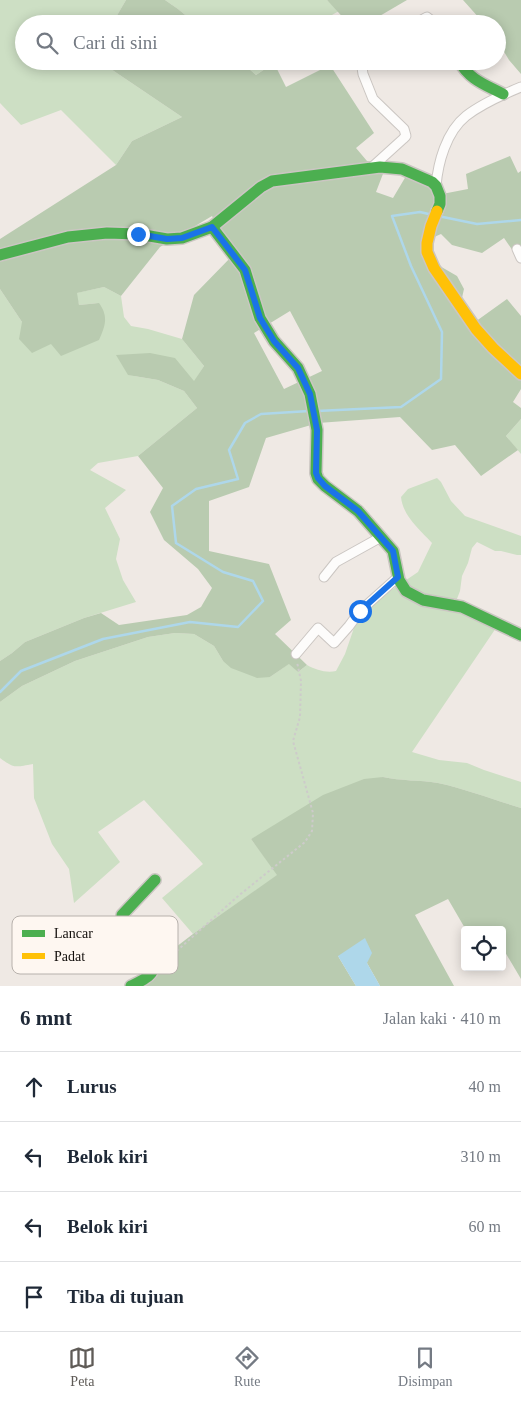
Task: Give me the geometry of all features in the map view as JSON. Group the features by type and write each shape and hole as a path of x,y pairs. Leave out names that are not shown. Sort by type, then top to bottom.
{"street":[{"path":"362,70 373,99 406,133 403,139 370,168"},
{"path":"464,70 476,80 504,94"},
{"path":"436,186 438,168 449,138 465,117 504,94 521,87"},
{"path":"0,256 68,237 107,233 138,234 167,239 182,238 212,227 260,187 272,181 380,166 402,169 432,182 440,196 440,204 431,226 427,252 434,268 476,329 521,374"},
{"path":"212,227 245,270 260,318 274,341 298,368 310,394 317,430 316,473 318,478 325,486 358,511 393,551 398,577 406,591 416,598 462,607 521,635"},
{"path":"517,249 521,258"},
{"path":"324,577 336,562 381,537"},
{"path":"296,654 318,628 334,643 360,611 398,577"},
{"path":"122,916 128,907 155,880"},
{"path":"132,986 152,974"}],"path":[{"path":"178,950 237,897 305,842 312,831 313,813 293,741 300,717 301,681 296,654"}],"green space":[{"path":"0,0 126,0 117,15 15,15 15,70 112,70 182,117 132,141 116,165 61,110 21,125 0,103"},
{"path":"126,0 165,0 185,15 117,15"},
{"path":"165,0 327,0 339,11 332,15 185,15"},
{"path":"327,0 407,0 381,15 341,15"},
{"path":"463,0 521,0 521,74 506,55 506,15 476,15"},
{"path":"112,70 250,70 256,75 264,70 278,70 286,87 320,70 333,70 374,133 356,148 367,161 386,166 376,192 393,198 409,171 427,177 437,195 468,189 466,174 510,156 518,173 521,171 521,247 513,251 504,238 482,253 452,245 441,234 425,241 426,258 457,276 464,289 459,311 468,327 507,299 521,316 521,389 513,402 521,408 521,419 506,436 518,450 481,476 455,445 432,450 400,417 318,423 266,438 249,487 209,501 209,551 269,564 291,620 275,634 307,665 298,672 289,664 270,677 257,678 231,668 223,661 214,646 194,634 175,633 148,637 75,661 22,686 0,702 0,661 25,642 101,613 119,625 187,615 201,607 212,588 198,569 164,540 150,512 163,488 138,456 197,408 184,391 158,380 128,375 116,355 150,353 175,358 194,381 204,366 182,339 194,295 233,255 212,216 160,247 121,296 104,287 77,293 79,305 99,303 105,317 104,326 99,340 61,356 51,344 32,353 19,339 22,322 0,289 0,239 116,165 132,141 182,117","holes":["290,311 322,371 284,389 254,333"]},
{"path":"250,70 264,70 256,75"},
{"path":"104,287 121,296 124,317 131,326 182,339 204,366 194,382 128,375 158,380 184,391 197,408 138,456 98,463 90,470 126,490 105,508 120,539 116,559 123,580 136,602 84,618 25,642 0,661 0,289 22,322 99,303 79,305 76,293"},
{"path":"521,419 521,454 506,436"},
{"path":"437,478 451,501 465,516 521,536 521,555 495,551 477,542 472,548 455,604 496,628 412,752 439,760 467,763 521,782 521,808 438,783 383,777 251,839 278,875 193,934 162,898 203,864 144,800 98,832 120,862 74,903 69,869 52,844 34,798 33,764 15,766 0,758 0,702 22,686 75,661 148,637 175,633 194,634 214,646 223,661 270,677 290,663 298,672 307,665 321,671 336,671 345,654 359,617 387,593 418,572 432,543 408,516 402,504 401,497 408,489"},
{"path":"383,777 438,783 521,808 521,979 506,954 506,926 464,926 448,899 415,915 454,986 380,986 367,963 338,956 356,986 125,986 141,974 178,974 178,945 277,875 251,839 323,795 364,779"}],"water":[{"path":"365,938 372,953 367,963 380,986 356,986 338,956"}],"waterway":[{"path":"317,411 401,407 441,379 442,332 411,266 392,216 420,212 433,215"},
{"path":"438,216 477,224 521,220"},
{"path":"0,692 21,671 103,639 190,622 238,627 263,601 253,581 223,572 176,543 172,506 196,489 238,479 229,450 245,423 261,414 309,411"}],"traffic: fast":[{"path":"466,70 473,77 503,94"},
{"path":"0,255 68,237 107,233 138,234 167,239 182,238 212,227 261,187 272,181 380,167 402,169 432,182 440,196 440,204 437,211"},
{"path":"212,227 245,270 260,318 274,341 298,368 310,394 317,430 316,473 318,479 358,511 393,551 399,580 406,591 423,600 462,607 521,635"},
{"path":"122,916 155,880"},
{"path":"131,986 150,974"}],"traffic: slow":[{"path":"437,211 427,243 427,252 434,268 476,329 521,374"}],"route":[{"path":"138,234 167,239 182,238 212,227 245,270 260,318 274,341 298,368 310,394 317,430 316,473 318,478 325,486 358,511 393,551 398,577 360,611"}]}
